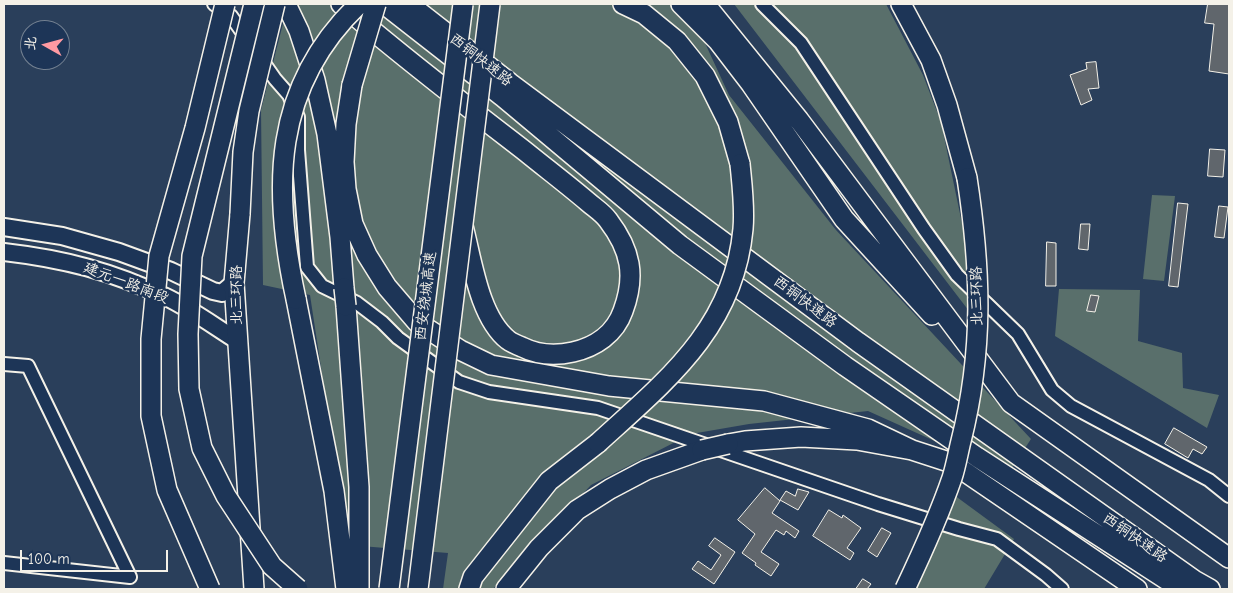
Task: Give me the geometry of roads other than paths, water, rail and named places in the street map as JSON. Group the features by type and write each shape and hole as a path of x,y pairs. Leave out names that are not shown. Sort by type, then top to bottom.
{"highway":[{"path":"210,589 167,490 151,416 151,338 159,256 196,128 225,4"},
{"path":"254,4 192,256 188,334 189,389 202,448 226,496 272,566 298,589"},
{"name":"北三环路","path":"254,589 234,283 243,152 248,119 275,4"},
{"path":"286,4 299,31 315,80 327,134 340,237 359,487 359,589"},
{"path":"341,4 388,44 571,188 607,219 624,247 631,268 629,294 621,316 607,335 589,348 567,353 544,355 527,350 508,340 494,324 484,305 463,225"},
{"path":"346,589 334,492 286,250 281,196 286,133 304,78 330,36 359,4"},
{"path":"376,4 352,85 346,124 344,162 346,189 353,224 367,255 387,287 417,322 460,350 491,365 609,386 764,401 868,428 912,450"},
{"name":"西铜快速路","path":"384,4 503,97 688,251 860,377 1181,589"},
{"name":"西铜快速路","path":"408,4 510,83 858,342 1194,580 1210,589"},
{"name":"西安绕城高速","path":"389,589 463,4"},
{"name":"西安绕城高速","path":"418,589 490,4"},
{"path":"469,589 473,577 550,481 598,443 669,378 692,352 708,329 732,279 743,228 743,192 740,164 728,122 705,76 677,40 644,14 623,4"},
{"path":"681,4 718,41 751,84 844,219 1012,403 1229,558"},
{"path":"705,4 805,128 1012,403"},
{"name":"北三环路","path":"901,4 930,60 944,96 967,178 975,229 979,282 978,340 970,407 952,476 929,539 905,589"},
{"path":"506,589 538,548 577,510 610,489 646,470 702,450 728,444 801,437 857,440 912,450 952,463 1136,589"}],"main road":[{"name":"建元一路南段","path":"4,227 62,236 119,252 171,271 213,291 222,293 234,283"},
{"name":"建元一路南段","path":"4,252 44,257 84,266 120,278 166,298 238,341"},
{"path":"166,298 176,301 180,300 185,293 186,279"}],"street":[{"path":"214,4 231,16 275,79 289,95 298,117 298,150 307,267 322,286 357,303 382,322 398,338 459,382 489,392 598,408 878,504 997,539 1062,589"},
{"path":"762,4 801,44 924,229 957,275 1018,334 1052,390 1070,406 1209,480 1229,496"},
{"path":"4,364 28,366 130,577 4,563"}]}
